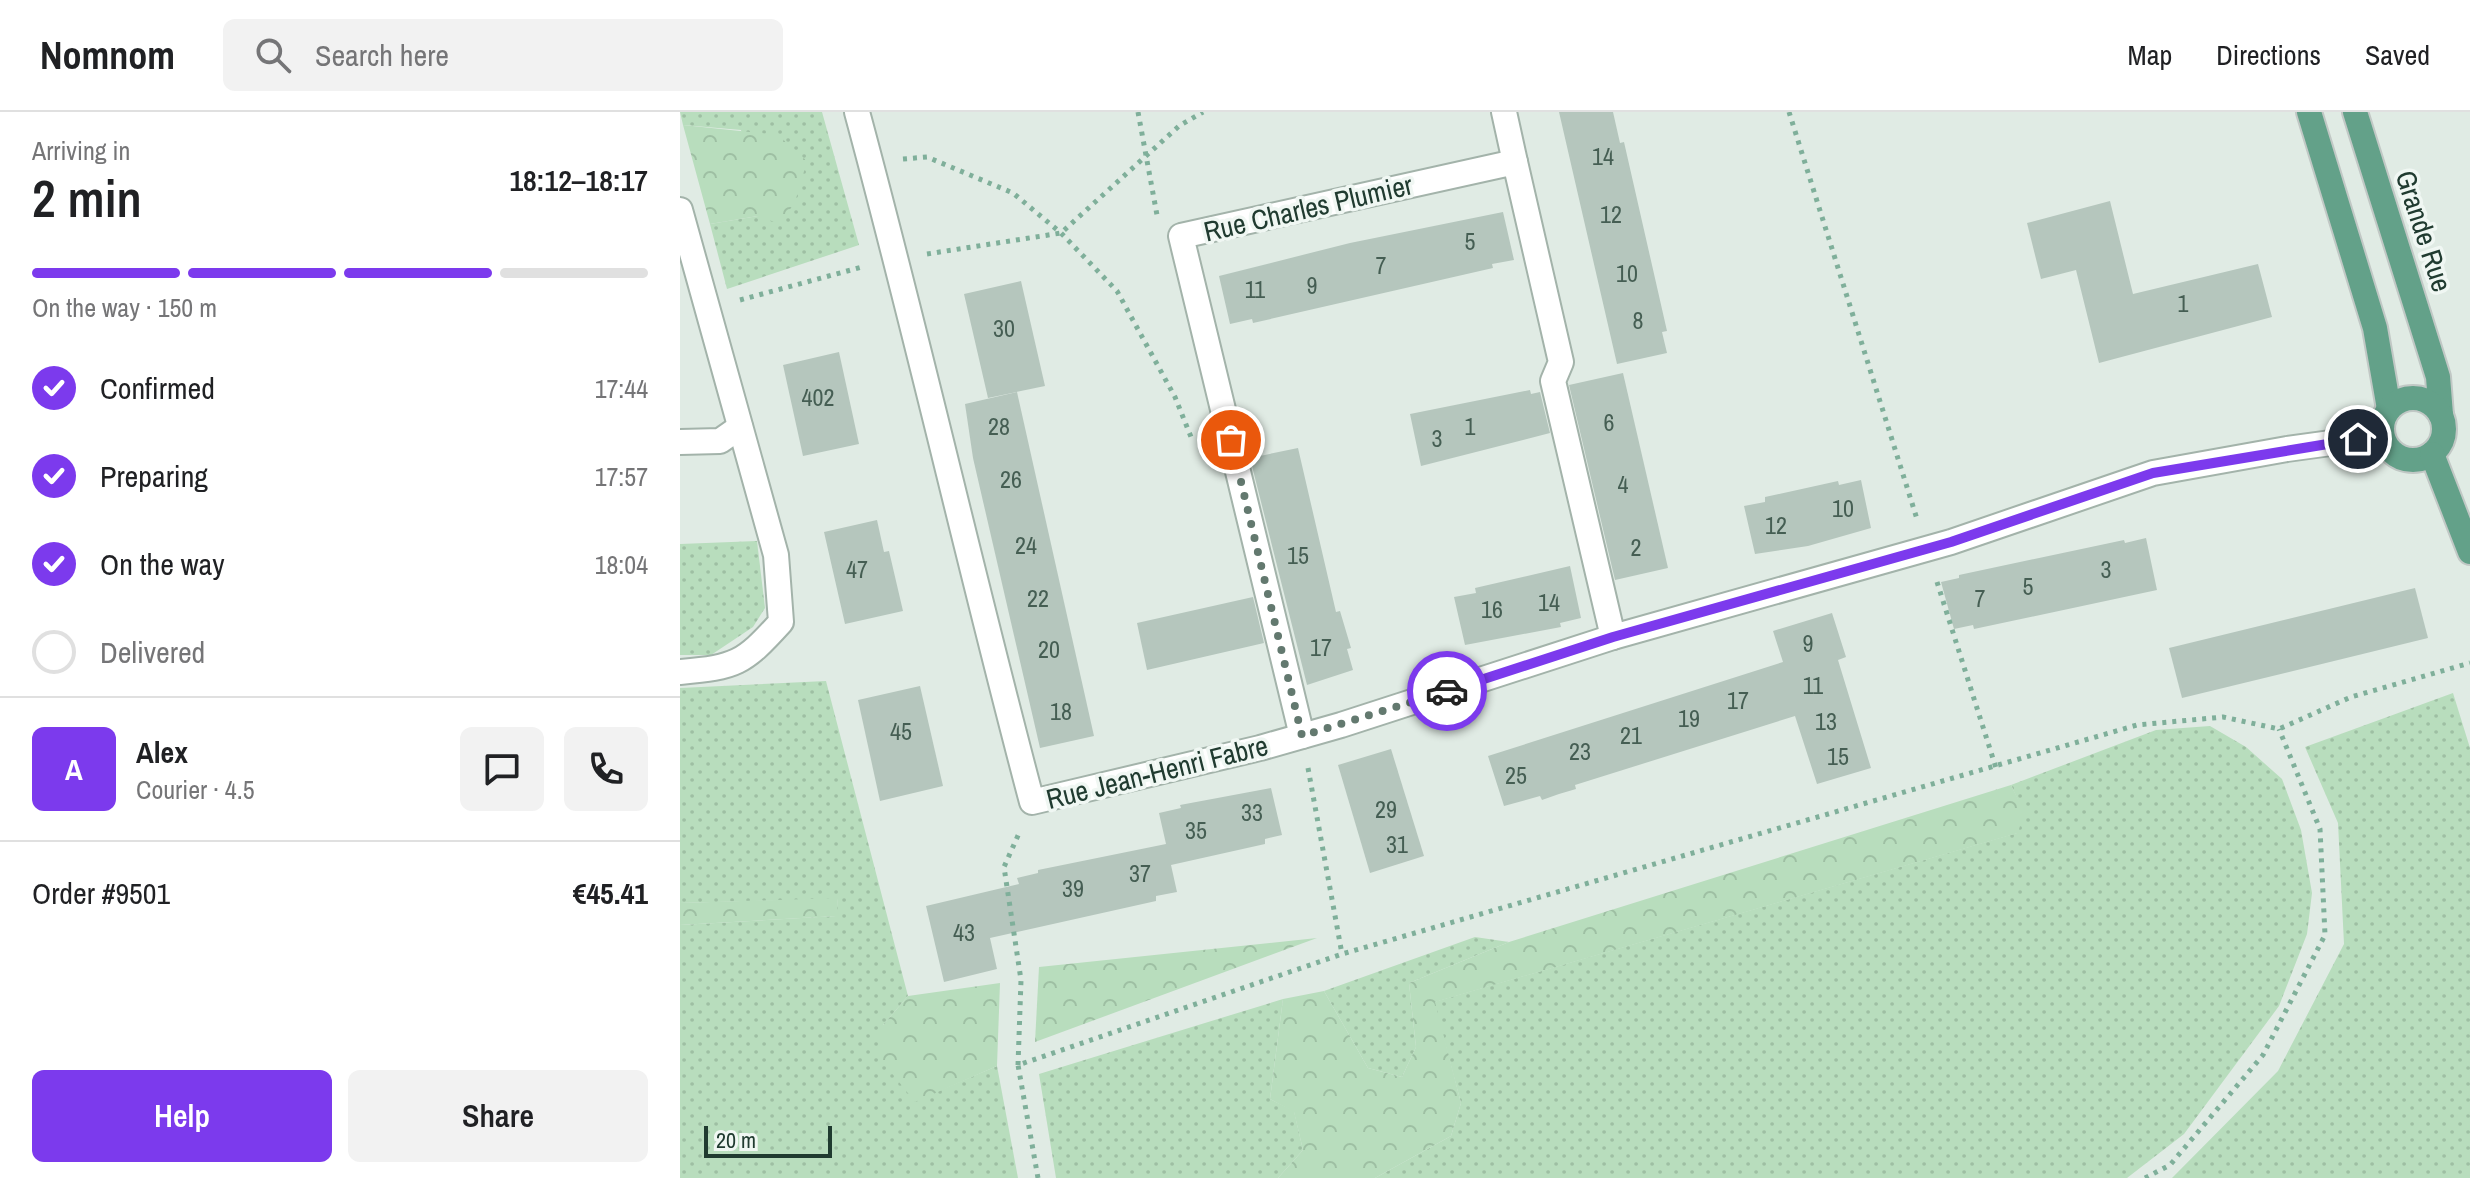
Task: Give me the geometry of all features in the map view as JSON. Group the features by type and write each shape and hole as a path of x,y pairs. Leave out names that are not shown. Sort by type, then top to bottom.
{"main road":[{"path":"2309,112 2375,328 2389,409"},
{"name":"Grande Rue","path":"2355,112 2438,377 2441,415"},
{"path":"2404,398 2426,400 2441,415 2444,436 2432,454 2423,459 2402,459 2393,454 2382,436 2381,427 2389,409 2404,398"},
{"path":"2432,454 2470,552"}],"street":[{"name":"Rue Jean-Henri Fabre","path":"857,112 969,565 1032,802 1302,736 1613,637 1926,549 2153,473 2382,436"},
{"path":"1504,112 1561,362 1553,381 1613,637"},
{"name":"Rue Charles Plumier","path":"1302,736 1181,236 1515,162"},
{"path":"680,672 724,668 751,655 781,622 776,555 681,216"},
{"path":"680,442 720,441 740,427"}],"path":[{"path":"1138,112 1158,217 1181,236"},
{"path":"1061,233 1179,126 1203,112"},
{"path":"1789,112 1996,768"},
{"path":"871,162 927,157 1013,193 1061,233 1117,291 1175,397 1197,452"},
{"path":"1018,1065 1342,954 2137,725 2223,717 2279,729 2351,697 2470,663"},
{"path":"2145,1178 2170,1165 2263,1055 2325,935 2320,829 2279,729"},
{"path":"1302,736 1342,954"},
{"path":"1032,802 1004,867 1021,980 1018,1065 1038,1178"}],"green space":[{"path":"680,112 822,112 859,245 727,289 710,224 758,216 741,130 683,125"},
{"path":"683,125 778,135 807,161 795,202 780,224 758,216 710,224"},
{"path":"757,541 765,608 753,627 711,655 680,655 680,544"},
{"path":"826,681 908,996 883,1025 915,1101 997,1066 1018,1178 680,1178 680,925 836,916 838,899 680,903 680,688"},
{"path":"2453,693 2470,748 2470,1178 2172,1178 2278,1071 2344,944 2338,823 2305,747"},
{"path":"2210,726 2246,747 2282,779 2301,830 2312,893 2307,934 2279,1006 2184,1134 2127,1178 1375,1178 1451,1136 1461,1103 1434,1002 2017,833 2023,811 2011,785 2156,730"},
{"path":"2011,785 2024,811 2018,833 1435,1002 1461,1103 1451,1136 1375,1178 1278,1178 1303,1150 1294,1112 1270,1099 1283,999 1324,991 1368,1068 1402,1077 1416,1047 1409,983 1509,942"},
{"path":"838,898 837,916 680,925 680,903"},
{"path":"1475,937 1509,942 1409,983 1416,1047 1402,1077 1368,1068 1324,991"},
{"path":"1317,938 1035,1042 1039,967"},
{"path":"1000,983 997,1066 915,1102 879,1057 883,1025 908,996"},
{"path":"1283,999 1270,1099 1294,1111 1303,1150 1278,1178 1056,1178 1039,1074"}],"building":[{"path":"1559,112 1613,112 1620,143 1624,142 1667,331 1662,332 1667,353 1617,364"},
{"path":"2110,201 2133,294 2258,264 2272,317 2099,363 2076,270 2041,279 2027,223"},
{"path":"1503,212 1514,260 1492,264 1493,268 1253,323 1252,319 1230,324 1219,276 1350,243"},
{"path":"1021,281 1045,386 988,398 964,294"},
{"path":"839,352 859,444 803,456 783,365"},
{"path":"1623,373 1668,568 1615,580 1569,385"},
{"path":"1530,390 1531,394 1540,392 1550,433 1421,466 1410,414"},
{"path":"1017,392 1094,736 1040,748 973,458 965,404"},
{"path":"1298,448 1336,612 1340,611 1351,648 1347,649 1353,670 1307,685 1250,458"},
{"path":"1861,480 1871,528 1808,546 1755,554 1744,506 1765,502 1765,497 1838,481 1839,485"},
{"path":"877,520 884,552 889,551 903,611 845,624 824,532"},
{"path":"2146,538 2157,590 1974,629 1973,625 1954,629 1941,582 1959,578 1959,575"},
{"path":"1570,566 1581,618 1560,623 1561,627 1465,645 1454,597 1476,593 1475,588"},
{"path":"2415,588 2428,638 2182,698 2169,648"},
{"path":"1253,597 1264,643 1147,670 1137,623"},
{"path":"1832,613 1846,657 1838,660 1871,768 1817,784 1795,716 1575,785 1576,789 1542,800 1540,796 1504,806 1488,756 1783,662 1773,631"},
{"path":"920,686 943,786 880,801 858,700"},
{"path":"1391,749 1424,856 1370,873 1338,765"},
{"path":"1271,788 1282,835 1265,839 1265,844 1171,865 1177,892 1156,896 1156,901 990,938 997,969 944,982 926,906 1019,884 1017,878 1038,873 1038,870 1166,844 1159,813 1181,808 1180,805"}],"way so far":[{"path":"1231,440 1302,736 1447,691"}],"route":[{"path":"1447,691 1613,637 1951,542 2153,473 2358,439"}]}
